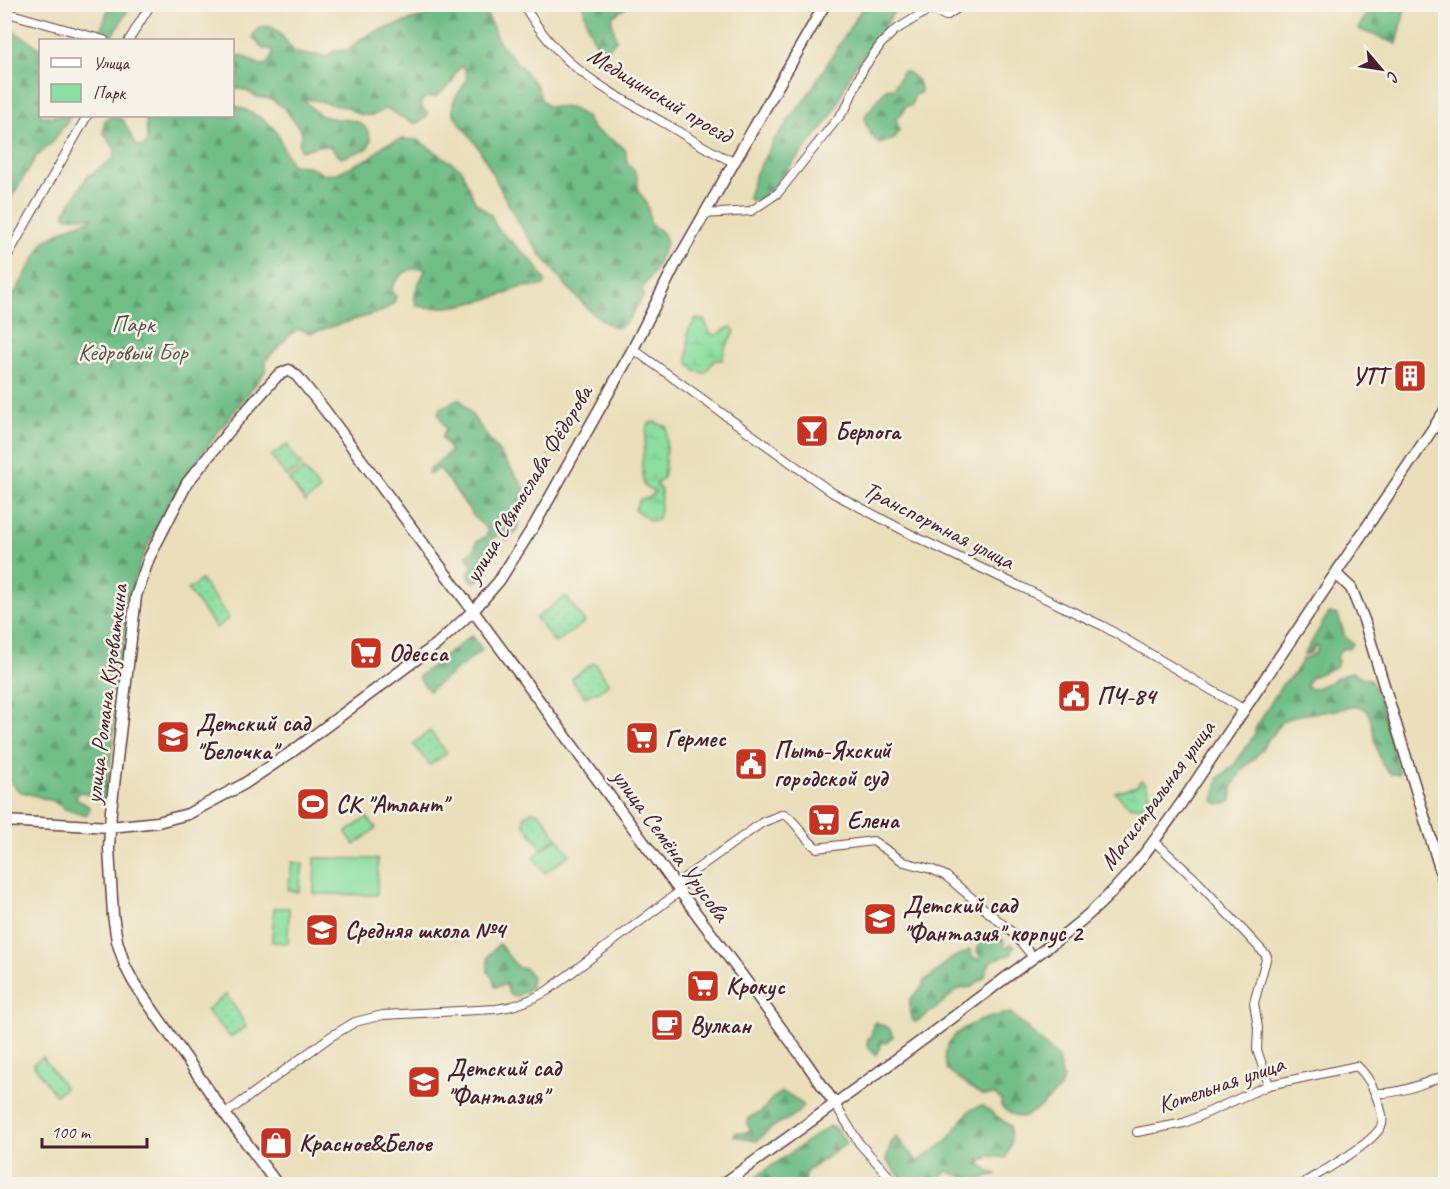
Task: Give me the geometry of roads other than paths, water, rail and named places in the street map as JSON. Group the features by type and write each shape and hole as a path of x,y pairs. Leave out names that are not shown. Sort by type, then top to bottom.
{"street":[{"path":"130,39 151,4"},
{"name":"Медицинский проезд","path":"523,4 551,46 583,74 734,162"},
{"name":"улица Святослава Фёдорова","path":"4,821 110,827 158,822 179,817 244,784 293,751 436,644 473,611 508,567 633,349 704,214 825,4"},
{"path":"704,214 752,211 778,193 846,108 860,75 881,44 894,31 928,10 946,16 964,4"},
{"path":"4,12 100,39"},
{"path":"4,262 86,117"},
{"name":"Транспортная улица","path":"633,349 833,493 918,538 1103,626 1245,710"},
{"name":"улица Романа Кузоваткина","path":"277,1185 134,983 122,961 113,915 110,827 133,612 144,569 187,483 281,372 289,370 324,410 473,611"},
{"name":"Магистральная улица","path":"723,1185 1033,957 1106,898 1154,841 1245,710 1446,409"},
{"path":"1336,574 1351,588 1359,606 1446,888"},
{"name":"улица Семёна Урусова","path":"473,611 835,1104"},
{"path":"225,1114 330,1037 355,1022 383,1015 506,1008 530,1001 547,991 745,834 763,822 784,814 817,848 873,841 904,862 942,874 1014,934 1033,957"},
{"path":"1154,841 1196,880 1266,956 1254,1003 1258,1028 1257,1050 1269,1085"},
{"name":"Котельная улица","path":"1137,1132 1184,1123 1269,1085 1357,1066 1368,1078 1375,1093 1383,1119 1381,1127 1376,1135 1302,1185"},
{"path":"1375,1093 1389,1094 1446,1075"},
{"path":"835,1104 859,1143 896,1185"}],"place":[{"name":"УТТ","path":"1410,376"},
{"name":"Берлога","path":"812,431"},
{"name":"Одесса","path":"366,653"},
{"name":"ПЧ-84","path":"1074,696"},
{"name":"Детский сад \"Белочка\"","path":"173,737"},
{"name":"Гермес","path":"642,738"},
{"name":"Пыть-Яхский городской суд","path":"751,764"},
{"name":"СК \"Атлант\"","path":"313,804"},
{"name":"Елена","path":"824,820"},
{"name":"Детский сад \"Фантазия\" корпус 2","path":"880,919"},
{"name":"Средняя школа №4","path":"322,930"},
{"name":"Крокус","path":"703,986"},
{"name":"Вулкан","path":"667,1025"},
{"name":"Детский сад \"Фантазия\"","path":"424,1082"},
{"name":"Красное&Белое","path":"276,1143"}],"park label":[{"name":"Парк Кедровый Бор","path":"133,338"}]}
